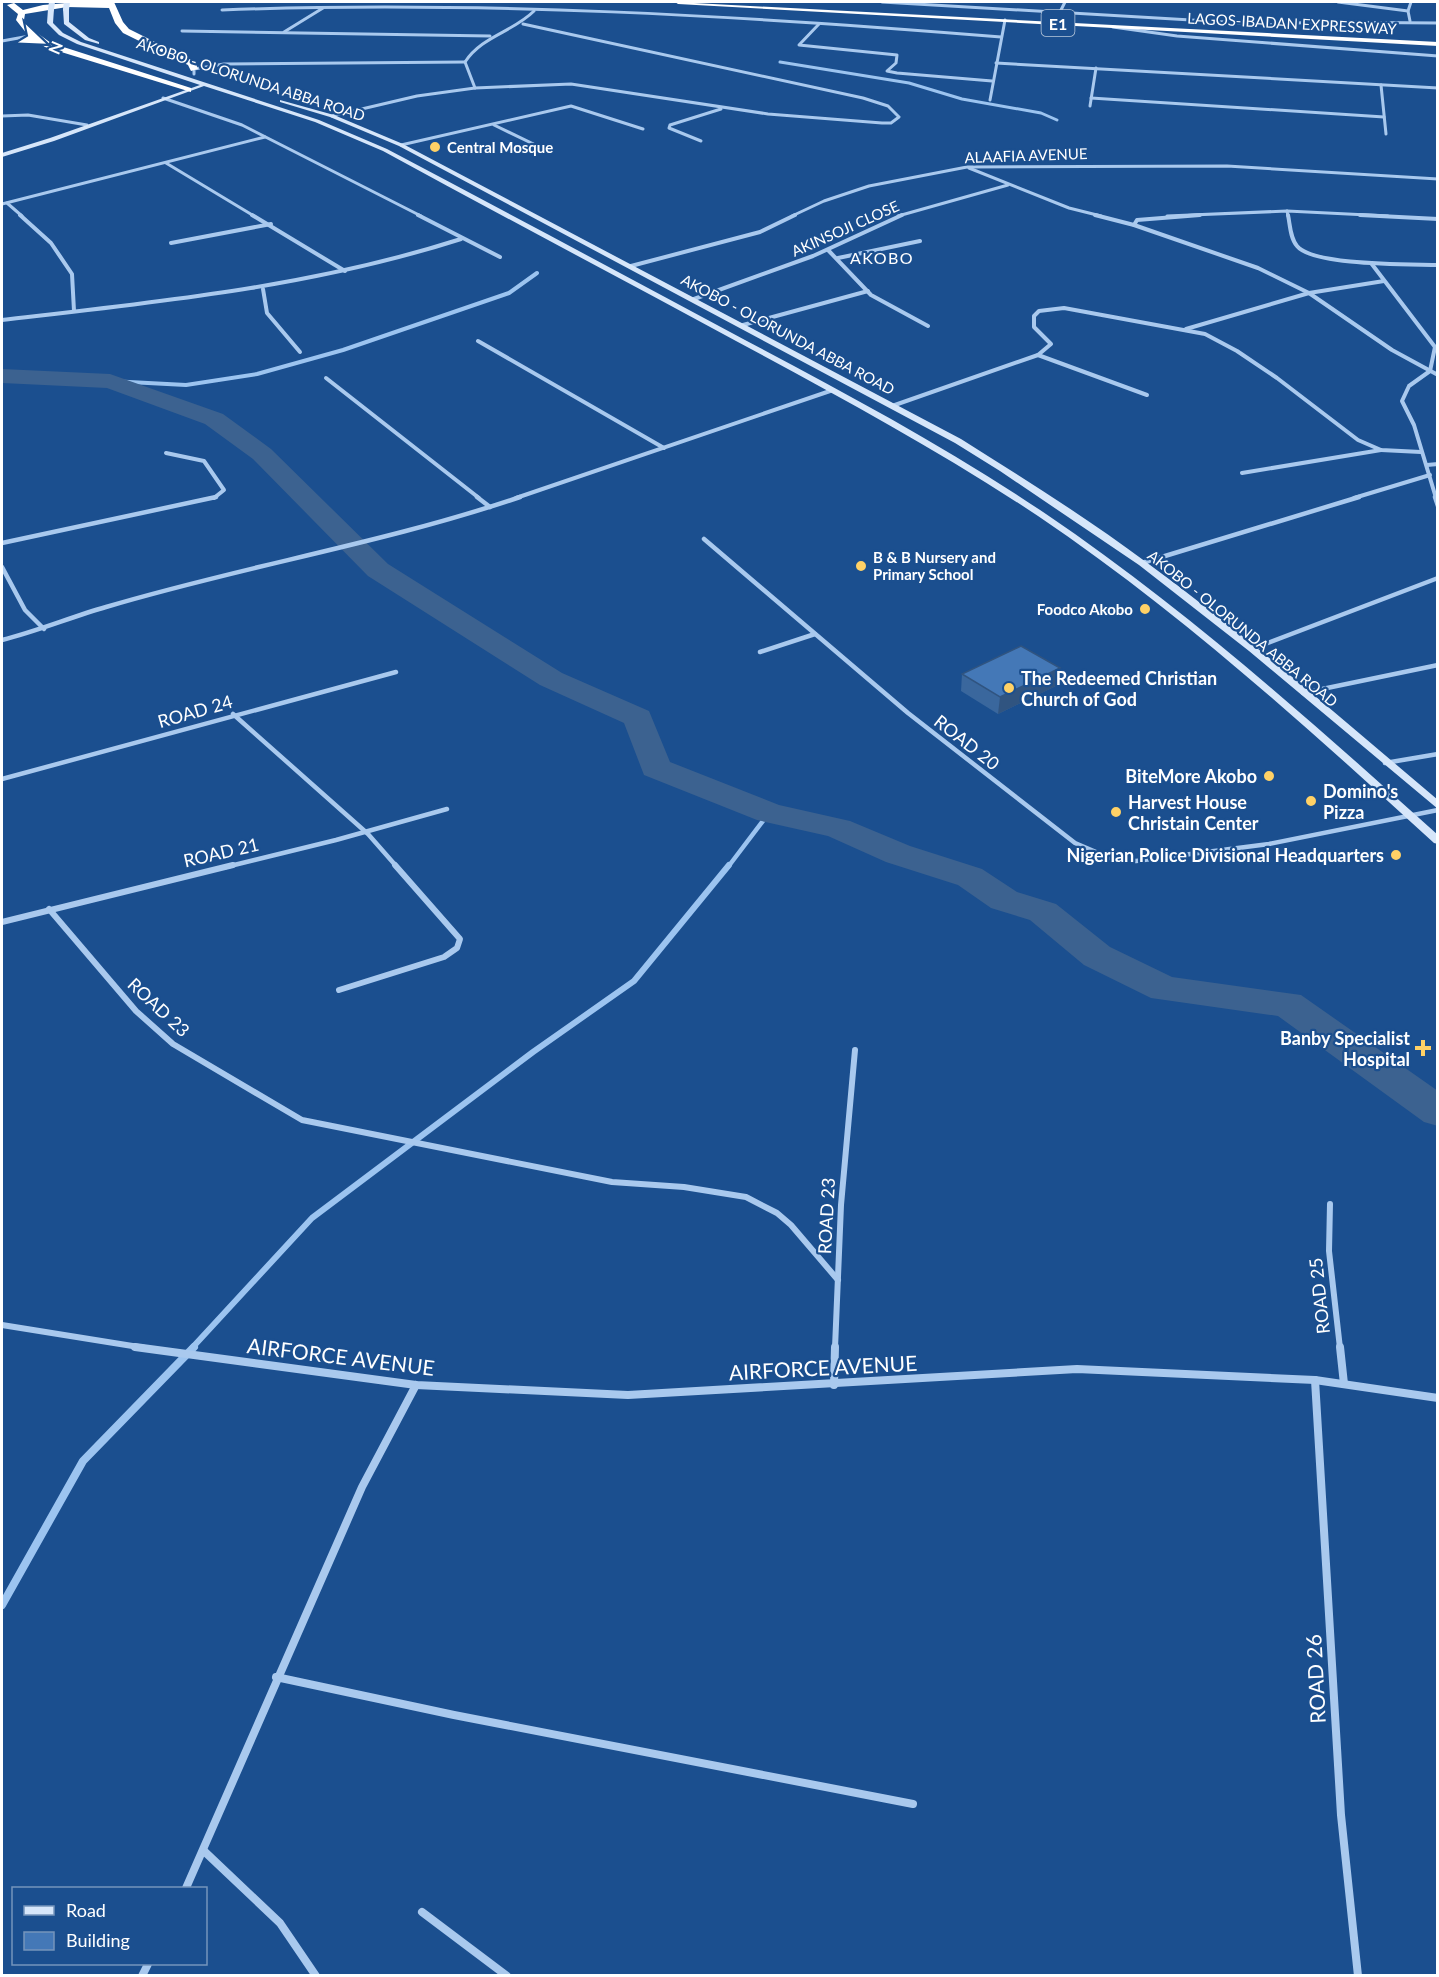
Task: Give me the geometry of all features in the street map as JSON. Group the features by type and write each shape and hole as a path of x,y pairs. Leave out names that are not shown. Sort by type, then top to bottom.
{"highway":[{"path":"6,6 73,2"},
{"name":"LAGOS-IBADAN EXPRESSWAY","path":"678,2 1437,44"},
{"name":"LAGOS-IBADAN EXPRESSWAY","path":"825,2 1437,36"},
{"path":"6,6 22,13 38,8 112,4 118,22 126,31 192,64 194,72"},
{"path":"22,13 20,20 34,35 48,45 188,90"}],"main road":[{"name":"AKOBO - OLORUNDA ABBA ROAD","path":"52,2 50,23 61,34 79,43 317,121 370,143 692,313 833,390 984,477 1122,572 1231,658 1366,774 1437,841"},
{"name":"AKOBO - OLORUNDA ABBA ROAD","path":"67,2 66,23 87,39 332,116 401,145 743,324 990,461 1142,563 1252,649 1437,808"},
{"path":"2,155 54,140 87,125 208,84"},
{"path":"370,143 387,139"},
{"path":"692,313 710,307"},
{"path":"1153,597 1177,591"}],"street":[{"path":"882,2 1275,25 1410,21 1437,23"},
{"path":"1060,12 1065,2"},
{"path":"1338,2 1408,11"},
{"path":"1410,21 1408,11 1411,2"},
{"path":"222,10 326,6 534,11 819,24 1001,37"},
{"path":"284,32 326,6"},
{"path":"465,62 474,48 490,36 523,24 534,11"},
{"path":"990,100 1005,20"},
{"path":"332,116 417,96 475,88 571,84 768,114 882,123 891,123 899,117 888,106 863,98 523,24"},
{"path":"819,24 799,45 897,54 896,63 887,70 897,74 992,81"},
{"path":"1102,25 1177,36 1437,56"},
{"path":"183,31 490,36"},
{"path":"2,41 34,35"},
{"path":"194,72 237,64 465,62"},
{"path":"465,62 475,88"},
{"path":"996,63 1437,88"},
{"path":"1090,106 1096,68"},
{"path":"1381,85 1386,134"},
{"path":"163,98 216,114 266,137 355,181 461,239 501,256"},
{"path":"1091,98 1384,117"},
{"path":"401,145 571,106 643,129"},
{"path":"701,141 669,128 670,125 725,108"},
{"path":"2,116 28,115 87,125"},
{"path":"493,125 550,152"},
{"path":"2,204 266,137"},
{"path":"166,163 346,271"},
{"name":"ALAAFIA AVENUE","path":"631,266 760,232 824,201 869,186 966,167 1227,166 1437,178"},
{"path":"966,167 1069,208 1134,225 1258,268 1309,293 1392,350 1437,375"},
{"name":"AKINSOJI CLOSE","path":"694,299 828,250 901,215 1008,185"},
{"path":"7,203 51,243 72,274 74,311"},
{"path":"1134,225 1137,220 1152,217 1287,211 1437,219"},
{"path":"1287,211 1298,249 1308,255 1371,263 1437,265"},
{"path":"171,243 271,224"},
{"path":"2,320 263,289 389,262 461,239"},
{"path":"838,258 920,241"},
{"path":"828,250 879,301 928,326"},
{"path":"1371,263 1415,317 1435,347 1430,371 1409,386 1402,401 1414,425 1437,506"},
{"path":"1186,329 1309,293 1384,280"},
{"path":"263,289 267,313 300,352"},
{"path":"743,324 868,291"},
{"path":"892,406 1038,355 1051,344 1034,327 1034,316 1039,311 1065,308 1205,334 1237,351 1358,440 1381,450"},
{"path":"478,341 664,448"},
{"path":"1038,355 1147,395"},
{"path":"327,378 490,507"},
{"path":"2,640 44,629 106,607 363,542 490,507 833,390"},
{"path":"1242,473 1381,450 1421,452"},
{"path":"2,543 205,501 220,495 224,490 204,461 195,457 166,453"},
{"path":"1427,465 1437,464"},
{"path":"1142,563 1430,475"},
{"name":"ROAD 20","path":"705,539 908,713 1075,843 1110,858 1136,861 1269,844 1410,816 1437,808"},
{"path":"2,567 25,610 44,629"},
{"path":"1252,649 1437,578"},
{"path":"760,652 815,634"},
{"path":"1303,694 1437,665"},
{"name":"ROAD 24","path":"2,779 233,714 396,672"},
{"path":"233,714 368,834 460,939 457,948 444,957 339,990"},
{"path":"1385,763 1437,754"},
{"name":"ROAD 21","path":"2,922 368,834 447,809"},
{"name":"ROAD 23","path":"49,909 136,1011 173,1044 302,1120 612,1182 684,1187 746,1197 777,1213 791,1225 838,1280"},
{"name":"ROAD 23","path":"834,1385 841,1205 855,1050"},
{"name":"ROAD 25","path":"1330,1204 1329,1251 1344,1384"},
{"name":"AIRFORCE AVENUE","path":"2,1325 211,1359 416,1385 628,1395 834,1385 1077,1369 1315,1380 1437,1398"},
{"name":"ROAD 26","path":"1315,1380 1341,1815 1358,1976"},
{"path":"186,1887 204,1851 276,1677 362,1487 416,1385"},
{"path":"276,1677 454,1715 914,1804"},
{"path":"204,1851 279,1919 304,1952 316,1976"},
{"path":"422,1912 507,1976"}],"building":[{"path":"1021,646 1060,668 1000,697 962,674"}],"waterway":[{"path":"780,62 909,83 962,99 1041,113 1057,120"},
{"path":"110,381 186,385 257,374 343,350 509,293 537,273"},
{"path":"2,376 110,381 214,419 262,454 378,570 551,679 638,718 656,768 769,813 838,828 898,854 970,877 1004,900 1043,912 1097,956 1164,989 1288,1004 1438,1112"},
{"path":"728,867 769,813"},
{"path":"192,1348 312,1218 533,1052 634,981 729,865"},
{"path":"2,1605 83,1461 194,1347"}],"place":[{"name":"Central Mosque","path":"435,147"},
{"name":"B & B Nursery and Primary School","path":"861,566"},
{"name":"Foodco Akobo","path":"1145,609"},
{"name":"The Redeemed Christian Church of God","path":"1009,688"},
{"name":"BiteMore Akobo","path":"1269,776"},
{"name":"Domino's Pizza","path":"1311,801"},
{"name":"Harvest House Christain Center","path":"1116,812"},
{"name":"Nigerian Police Divisional Headquarters","path":"1396,855"},
{"name":"Banby Specialist Hospital","path":"1423,1048"}],"district":[{"name":"AKOBO","path":"882,257"}]}
